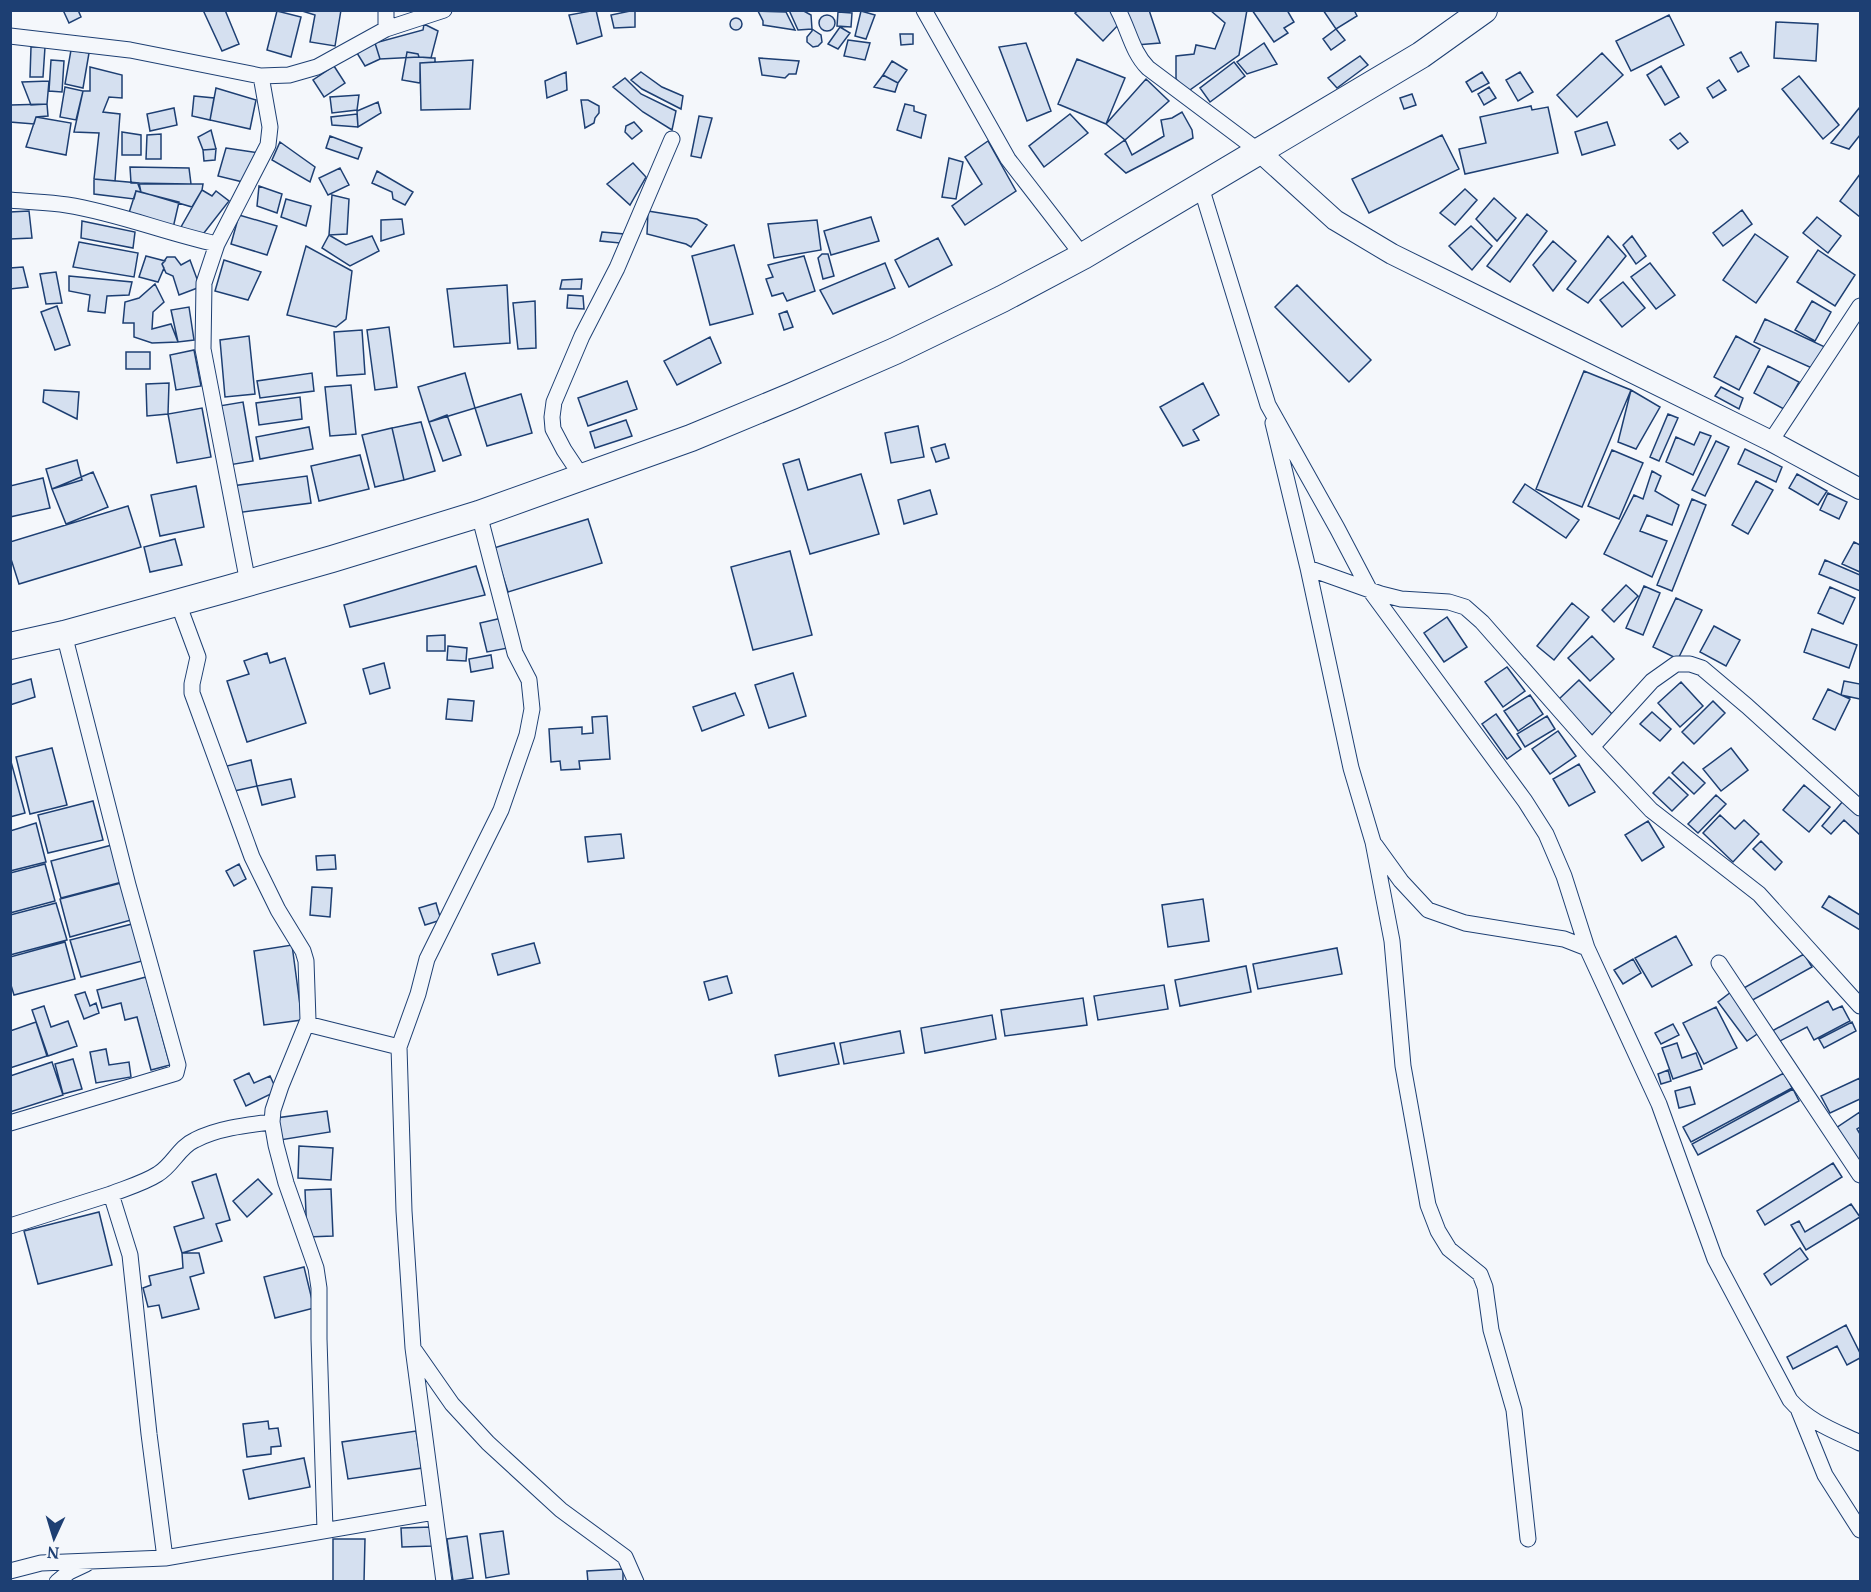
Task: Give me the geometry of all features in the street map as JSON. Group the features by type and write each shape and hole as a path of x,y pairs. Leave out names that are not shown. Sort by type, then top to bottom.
{"highway":[{"path":"10,646 178,603 479,514 691,438 895,351 1002,299 1083,256 1421,55 1484,10"}],"street":[{"path":"386,10 386,29"},
{"path":"10,36 130,50 261,76 289,75 317,66 386,29 444,10"},
{"path":"924,10 1008,159 1083,256"},
{"path":"1118,10 1140,60 1148,68 1260,152 1335,220 1392,254 1771,441 1860,489"},
{"path":"248,583 203,349 204,282 216,244 268,145 270,127 261,76"},
{"path":"582,477 553,429 554,402 672,139"},
{"path":"1201,187 1268,405 1308,568 1352,768 1373,842 1392,941 1403,1065 1428,1205 1438,1231 1449,1249 1480,1274 1485,1287 1491,1330 1514,1410 1528,1539"},
{"path":"10,200 66,205 133,220 216,244"},
{"path":"1771,441 1860,306"},
{"path":"1268,405 1369,590 1525,801 1546,834 1564,876 1587,948 1659,1104 1715,1259 1790,1400 1799,1411 1820,1425 1860,1443"},
{"path":"444,1581 413,1348 404,1211 399,1047 418,994 427,959 501,810 527,735 532,709 529,680 515,653 479,514"},
{"path":"1308,568 1401,599 1449,602 1465,607 1482,622 1651,810 1759,894 1860,1006"},
{"path":"178,603 198,657 192,693 233,808 252,857 278,910 303,951 306,961 307,1024 281,1086 273,1110 272,1122 286,1182 316,1268 319,1288 325,1530"},
{"path":"10,1123 176,1073 178,1065 128,885 63,634"},
{"path":"1592,747 1652,681 1676,664 1690,664 1702,668 1747,706 1860,808"},
{"path":"1373,842 1401,881 1428,910 1465,923 1564,939 1587,948"},
{"path":"1719,963 1860,1175"},
{"path":"307,1024 399,1047"},
{"path":"10,1226 111,1194 160,1173 193,1140 248,1125 272,1122"},
{"path":"111,1194 130,1255 165,1558"},
{"path":"413,1348 452,1404 488,1443 561,1510 625,1557 636,1581"},
{"path":"1799,1411 1825,1475 1860,1530"},
{"path":"10,1571 41,1563 165,1558 434,1512"},
{"path":"57,1581 69,1572 92,1562"}],"building":[{"path":"63,10 78,10 81,17 69,23"},
{"path":"203,10 225,10 239,44 222,51"},
{"path":"299,10 341,10 335,46 310,42 315,15"},
{"path":"596,10 602,36 577,44 569,15"},
{"path":"635,10 635,27 614,28 611,15"},
{"path":"789,10 802,10 811,15 812,29 798,30"},
{"path":"1079,10 1112,10 1121,22 1103,41 1075,13"},
{"path":"1126,10 1149,10 1160,43 1136,45"},
{"path":"1210,10 1247,10 1239,55 1187,92 1176,79 1176,56 1194,54 1196,45 1215,49 1225,23"},
{"path":"1252,10 1287,10 1294,22 1284,28 1288,33 1274,42"},
{"path":"1323,10 1354,10 1357,16 1336,29"},
{"path":"277,11 301,17 291,57 267,50"},
{"path":"758,11 786,12 795,30 763,25"},
{"path":"861,11 875,15 866,39 855,36"},
{"path":"838,12 852,13 851,27 837,26"},
{"path":"827,15 835,23 827,31 819,23"},
{"path":"1669,15 1684,45 1631,71 1616,41"},
{"path":"738,18 742,24 738,30 734,30 730,22"},
{"path":"1776,22 1818,24 1816,61 1774,58"},
{"path":"424,24 438,31 431,58 380,59 375,43 423,30"},
{"path":"840,27 850,33 838,49 828,44"},
{"path":"812,29 821,35 822,42 813,47 807,42"},
{"path":"1336,29 1345,40 1331,50 1323,39"},
{"path":"900,34 913,34 913,44 901,45"},
{"path":"848,40 870,43 865,60 844,56"},
{"path":"375,43 380,59 365,66 357,53"},
{"path":"1026,43 1051,111 1027,121 999,47"},
{"path":"1264,43 1277,64 1247,74 1237,62"},
{"path":"31,47 45,47 43,77 30,77"},
{"path":"71,50 89,53 83,88 65,84"},
{"path":"407,52 418,54 419,57 435,58 435,62 420,63 420,83 402,80"},
{"path":"1741,52 1749,66 1738,72 1730,58"},
{"path":"1602,53 1623,75 1577,117 1557,95"},
{"path":"1360,56 1368,65 1337,88 1328,78"},
{"path":"759,58 799,61 796,74 789,74 785,78 762,75"},
{"path":"1077,59 1125,78 1106,124 1058,104"},
{"path":"51,60 64,61 62,92 49,91"},
{"path":"473,60 470,109 421,110 420,63"},
{"path":"892,61 907,70 898,83 883,75"},
{"path":"1234,62 1245,76 1210,102 1200,88"},
{"path":"334,66 345,83 324,97 313,80"},
{"path":"1661,66 1679,97 1665,105 1647,75"},
{"path":"90,67 122,75 122,98 109,97 103,112 120,114 115,181 94,179 99,133 74,132 83,91 90,91"},
{"path":"566,72 567,90 547,98 545,81"},
{"path":"641,72 662,87 683,96 681,109 642,89 631,80"},
{"path":"1482,72 1489,83 1472,92 1466,82"},
{"path":"1520,72 1533,92 1518,101 1506,80"},
{"path":"883,75 898,83 895,92 874,87"},
{"path":"1799,76 1839,125 1823,139 1782,89"},
{"path":"625,78 641,94 676,111 672,130 643,112 613,87"},
{"path":"1146,79 1169,101 1125,140 1106,124"},
{"path":"1719,80 1726,90 1713,98 1707,88"},
{"path":"49,81 47,104 31,105 22,82"},
{"path":"65,87 83,91 76,120 60,117"},
{"path":"1489,87 1496,98 1484,105 1478,94"},
{"path":"216,88 256,100 250,129 210,120"},
{"path":"1412,94 1416,105 1404,109 1400,98"},
{"path":"359,95 357,110 332,113 330,97"},
{"path":"194,96 214,98 210,120 192,116"},
{"path":"581,100 588,100 599,106 599,113 594,123 585,128"},
{"path":"378,102 381,113 358,127 357,111"},
{"path":"47,104 48,116 36,117 34,124 10,122 11,105"},
{"path":"905,104 914,106 914,111 926,115 921,138 897,130"},
{"path":"1531,106 1532,110 1548,107 1558,153 1465,174 1459,149 1486,143 1480,117"},
{"path":"1860,107 1860,135 1849,149 1831,143"},
{"path":"174,108 177,125 150,131 147,114"},
{"path":"1182,112 1192,130 1193,138 1126,173 1105,154 1125,140 1132,155 1164,136 1161,120 1172,118"},
{"path":"357,114 358,127 332,125 331,117"},
{"path":"1070,114 1088,133 1044,167 1029,146"},
{"path":"699,116 712,118 701,158 691,156"},
{"path":"36,117 71,123 66,155 26,147"},
{"path":"634,122 642,131 632,139 625,132 626,126"},
{"path":"1607,122 1615,145 1582,155 1575,132"},
{"path":"211,130 216,149 203,150 198,137"},
{"path":"122,132 141,135 141,155 122,155"},
{"path":"1680,133 1688,142 1678,149 1670,140"},
{"path":"161,134 161,159 146,159 147,135"},
{"path":"1442,135 1459,169 1369,213 1352,179"},
{"path":"330,136 362,148 358,159 326,148"},
{"path":"988,141 1016,191 965,225 952,206 982,184 965,157"},
{"path":"280,142 315,167 310,182 272,160"},
{"path":"226,148 259,153 247,183 218,176"},
{"path":"216,149 215,160 204,161 203,150"},
{"path":"949,158 963,162 956,199 942,197"},
{"path":"633,163 646,177 630,205 607,184"},
{"path":"130,167 189,168 191,184 131,183"},
{"path":"340,168 349,185 328,195 319,178"},
{"path":"377,171 413,192 405,205 393,199 392,192 372,183"},
{"path":"1860,174 1860,217 1840,201"},
{"path":"94,179 139,183 141,192 136,191 134,199 94,194"},
{"path":"138,184 203,184 192,207 141,192"},
{"path":"259,186 282,194 277,213 257,206"},
{"path":"1465,189 1477,200 1455,225 1440,213"},
{"path":"202,190 212,196 216,191 229,201 200,238 181,227"},
{"path":"136,191 179,202 173,228 128,216"},
{"path":"332,195 349,199 347,234 329,235"},
{"path":"1494,198 1516,218 1497,241 1476,219"},
{"path":"286,199 311,206 306,226 281,217"},
{"path":"1742,210 1752,224 1723,246 1713,233"},
{"path":"29,211 32,238 10,239 10,212"},
{"path":"648,211 697,219 707,225 691,247 647,234"},
{"path":"1527,214 1547,231 1510,282 1487,266"},
{"path":"239,215 277,226 267,255 231,244"},
{"path":"871,217 879,241 831,255 824,231"},
{"path":"1817,217 1841,236 1828,253 1803,233"},
{"path":"402,219 404,234 381,241 381,220"},
{"path":"817,220 821,250 774,258 768,224"},
{"path":"82,221 135,232 133,248 81,238"},
{"path":"1471,226 1492,246 1472,270 1449,246"},
{"path":"602,232 624,234 620,243 600,241"},
{"path":"1755,234 1788,257 1756,303 1723,280"},
{"path":"329,235 346,245 372,236 379,251 350,266 322,248"},
{"path":"1608,236 1626,256 1588,303 1567,289"},
{"path":"1632,236 1646,256 1636,264 1623,245"},
{"path":"938,238 952,265 909,287 895,260"},
{"path":"1553,241 1576,261 1553,291 1533,265"},
{"path":"79,242 138,253 134,277 73,267"},
{"path":"734,245 753,314 710,325 692,256"},
{"path":"306,246 352,271 346,319 336,327 287,315"},
{"path":"1818,250 1855,275 1835,306 1797,282"},
{"path":"822,254 828,254 834,276 823,279 818,258"},
{"path":"146,256 165,261 162,264 164,268 158,282 139,277"},
{"path":"804,256 815,291 787,301 783,293 772,296 766,279 773,277 768,265"},
{"path":"167,257 175,257 181,265 190,260 200,287 179,295 173,276 166,273 162,264"},
{"path":"224,260 261,272 248,300 215,291"},
{"path":"885,263 895,288 833,314 820,290"},
{"path":"1650,263 1675,295 1656,309 1631,277"},
{"path":"23,267 28,287 10,289 10,268"},
{"path":"56,272 62,303 46,304 40,274"},
{"path":"69,276 132,282 129,295 107,296 105,313 88,311 90,295 69,291"},
{"path":"582,279 581,289 560,289 562,280"},
{"path":"1623,282 1645,308 1622,327 1600,300"},
{"path":"155,284 164,302 153,312 152,329 171,324 178,342 152,343 134,337 134,323 123,323 125,302 139,298"},
{"path":"507,285 510,343 454,347 447,289"},
{"path":"1297,285 1371,360 1349,382 1275,307"},
{"path":"568,295 583,296 584,309 567,308"},
{"path":"535,301 536,348 518,349 513,303"},
{"path":"1812,301 1831,312 1815,341 1795,330"},
{"path":"57,306 70,345 55,350 41,312"},
{"path":"189,307 194,340 178,342 171,310"},
{"path":"787,311 793,327 784,330 779,314"},
{"path":"1765,319 1825,347 1814,369 1754,342"},
{"path":"389,327 397,387 375,390 367,330"},
{"path":"362,330 365,374 337,376 334,332"},
{"path":"249,336 255,394 225,397 220,340"},
{"path":"1736,336 1760,349 1739,390 1714,377"},
{"path":"710,337 721,363 677,385 664,361"},
{"path":"194,350 201,386 176,390 170,355"},
{"path":"126,352 150,352 150,369 126,369"},
{"path":"1768,366 1799,382 1784,409 1754,393"},
{"path":"1584,371 1631,390 1582,507 1536,489"},
{"path":"312,373 314,391 260,398 257,381"},
{"path":"465,373 475,408 429,422 418,387"},
{"path":"627,381 637,409 588,426 578,398"},
{"path":"169,383 168,414 147,416 146,384"},
{"path":"1203,383 1219,415 1193,430 1199,440 1183,446 1160,407"},
{"path":"351,385 356,434 330,436 325,387"},
{"path":"1721,387 1743,398 1739,409 1715,396"},
{"path":"44,390 79,392 77,419 43,402"},
{"path":"1631,390 1660,407 1636,449 1618,442"},
{"path":"521,394 532,433 487,446 475,408"},
{"path":"300,397 302,419 259,425 256,403"},
{"path":"243,402 253,461 229,465 219,406"},
{"path":"202,408 211,457 177,463 168,414"},
{"path":"1668,414 1678,418 1659,461 1650,457"},
{"path":"447,415 461,455 443,461 429,422"},
{"path":"626,420 632,436 595,448 590,432"},
{"path":"421,422 435,471 404,480 392,428"},
{"path":"918,426 924,457 891,463 885,433"},
{"path":"309,427 313,449 260,459 256,437"},
{"path":"392,428 404,480 375,487 362,435"},
{"path":"1700,432 1711,436 1693,475 1666,462 1676,437 1694,445"},
{"path":"1716,441 1729,447 1705,496 1692,490"},
{"path":"945,444 949,458 936,462 931,448"},
{"path":"1745,449 1782,467 1776,482 1738,464"},
{"path":"1612,450 1643,463 1619,519 1588,506"},
{"path":"360,455 369,489 319,501 311,466"},
{"path":"799,459 808,490 861,474 879,534 810,554 783,464"},
{"path":"77,460 82,480 52,489 46,469"},
{"path":"1652,471 1661,476 1655,491 1679,505 1672,525 1647,515 1640,531 1667,541 1652,577 1604,554 1634,495 1643,499"},
{"path":"93,472 108,507 66,524 52,489"},
{"path":"1797,474 1827,491 1818,505 1789,488"},
{"path":"307,476 311,503 236,513 232,486"},
{"path":"43,478 50,508 10,517 10,486"},
{"path":"1756,481 1773,490 1748,534 1732,525"},
{"path":"1525,484 1579,520 1566,538 1513,502"},
{"path":"196,486 204,527 160,536 151,495"},
{"path":"930,490 937,514 904,524 898,500"},
{"path":"1828,493 1847,502 1839,519 1820,510"},
{"path":"1692,499 1706,505 1672,591 1657,585"},
{"path":"128,506 141,547 19,584 10,556 10,542"},
{"path":"588,519 602,563 508,592 494,548"},
{"path":"175,539 182,565 150,572 144,547"},
{"path":"1854,542 1860,545 1860,572 1842,564"},
{"path":"790,551 812,635 753,650 731,567"},
{"path":"1825,560 1860,575 1860,591 1819,574"},
{"path":"476,566 485,595 350,627 344,605"},
{"path":"1626,585 1638,596 1614,622 1602,610"},
{"path":"1644,586 1660,593 1643,635 1626,628"},
{"path":"1830,587 1855,598 1843,624 1818,613"},
{"path":"1676,598 1702,610 1678,659 1653,647"},
{"path":"1572,603 1589,617 1554,660 1537,646"},
{"path":"1447,617 1467,647 1444,662 1424,633"},
{"path":"502,618 508,648 487,652 480,623"},
{"path":"1714,626 1740,640 1726,666 1700,652"},
{"path":"1812,629 1857,645 1849,668 1804,652"},
{"path":"445,635 445,651 427,651 427,636"},
{"path":"1592,636 1614,659 1590,681 1568,658"},
{"path":"448,646 467,648 466,661 447,660"},
{"path":"267,653 270,663 285,658 306,723 247,742 227,681 249,674 244,661"},
{"path":"491,655 493,668 471,672 469,659"},
{"path":"384,663 390,688 370,694 363,669"},
{"path":"1507,667 1525,691 1503,707 1485,682"},
{"path":"793,673 806,716 769,728 755,685"},
{"path":"31,679 35,697 10,705 10,685"},
{"path":"1579,680 1613,715 1592,735 1558,700"},
{"path":"1844,681 1860,684 1860,699 1841,695"},
{"path":"1681,682 1703,706 1680,727 1658,703"},
{"path":"1828,689 1850,699 1835,730 1813,719"},
{"path":"735,693 744,715 702,731 693,707"},
{"path":"1530,695 1543,714 1518,731 1504,711"},
{"path":"448,699 474,701 472,721 446,719"},
{"path":"1713,701 1725,713 1694,744 1682,732"},
{"path":"1652,712 1671,729 1660,741 1640,724"},
{"path":"1496,714 1521,749 1507,759 1482,724"},
{"path":"607,716 610,759 579,761 580,769 561,770 560,761 551,762 549,729 582,727 582,734 593,733 592,717"},
{"path":"1547,716 1555,729 1525,747 1517,734"},
{"path":"1558,731 1576,756 1550,774 1532,749"},
{"path":"52,748 67,805 30,814 16,757"},
{"path":"1731,748 1748,770 1721,791 1703,769"},
{"path":"10,758 25,813 10,817"},
{"path":"251,760 257,786 234,791 227,766"},
{"path":"1683,762 1705,783 1694,794 1672,773"},
{"path":"1579,764 1595,792 1569,806 1553,779"},
{"path":"1669,777 1688,795 1672,811 1653,793"},
{"path":"291,779 295,797 262,805 257,786"},
{"path":"1804,785 1830,807 1809,832 1783,810"},
{"path":"1716,795 1726,804 1698,833 1688,824"},
{"path":"93,801 103,840 48,853 38,815"},
{"path":"1843,801 1860,816 1860,835 1844,820 1831,834 1822,826"},
{"path":"1720,815 1735,829 1744,820 1759,834 1733,862 1703,833"},
{"path":"1648,821 1664,847 1642,861 1625,835"},
{"path":"36,823 46,862 10,871 10,831"},
{"path":"621,834 624,858 588,862 585,837"},
{"path":"1761,841 1782,862 1775,870 1753,849"},
{"path":"112,845 122,882 61,898 51,861"},
{"path":"335,855 336,869 317,870 316,856"},
{"path":"45,864 55,901 10,913 10,873"},
{"path":"239,864 246,879 234,886 226,871"},
{"path":"121,883 131,920 70,937 60,899"},
{"path":"312,887 332,888 330,917 310,915"},
{"path":"1829,896 1860,915 1860,930 1822,907"},
{"path":"1203,899 1209,941 1168,947 1162,905"},
{"path":"56,903 67,940 10,955 10,915"},
{"path":"436,903 441,920 425,925 419,908"},
{"path":"132,924 142,961 81,977 70,940"},
{"path":"1676,936 1692,965 1652,987 1635,958"},
{"path":"65,942 75,979 14,995 10,982 10,957"},
{"path":"534,943 540,963 498,975 492,954"},
{"path":"292,945 302,1020 264,1025 254,951"},
{"path":"1337,948 1342,974 1258,989 1253,964"},
{"path":"1804,954 1812,967 1749,1002 1742,989"},
{"path":"1633,959 1641,973 1623,984 1614,970"},
{"path":"1246,966 1251,992 1180,1006 1175,980"},
{"path":"727,976 732,993 709,1000 704,982"},
{"path":"146,977 170,1065 151,1070 137,1017 125,1020 121,1003 102,1008 97,990"},
{"path":"1164,985 1168,1009 1098,1020 1094,996"},
{"path":"85,992 90,1006 96,1003 99,1013 84,1019 75,995"},
{"path":"1731,992 1760,1032 1747,1041 1718,1002"},
{"path":"1083,998 1087,1025 1005,1036 1001,1010"},
{"path":"1828,1001 1833,1010 1842,1006 1850,1021 1814,1040 1807,1027 1778,1042 1772,1031"},
{"path":"44,1006 51,1027 68,1021 77,1046 48,1056 32,1010"},
{"path":"1716,1007 1737,1048 1704,1064 1683,1023"},
{"path":"992,1015 996,1039 925,1053 921,1028"},
{"path":"36,1022 47,1056 10,1068 10,1031"},
{"path":"1852,1022 1856,1031 1824,1048 1819,1039"},
{"path":"1673,1024 1679,1035 1661,1044 1655,1033"},
{"path":"900,1031 904,1053 844,1064 840,1043"},
{"path":"834,1043 839,1064 779,1076 775,1055"},
{"path":"1677,1043 1682,1058 1696,1053 1702,1069 1673,1079 1662,1048"},
{"path":"106,1049 109,1065 129,1062 131,1077 96,1083 90,1052"},
{"path":"73,1059 82,1089 63,1094 55,1064"},
{"path":"52,1062 63,1095 10,1112 10,1076"},
{"path":"1668,1070 1671,1081 1661,1084 1658,1074"},
{"path":"249,1073 254,1083 270,1076 277,1091 246,1106 234,1080"},
{"path":"1784,1073 1792,1088 1691,1142 1683,1127"},
{"path":"1860,1078 1860,1099 1830,1113 1821,1096"},
{"path":"1690,1087 1695,1104 1679,1108 1675,1091"},
{"path":"1793,1089 1799,1101 1698,1155 1692,1144"},
{"path":"327,1111 330,1132 280,1140 276,1118"},
{"path":"1860,1112 1860,1127 1857,1129 1860,1134 1860,1161 1858,1162 1836,1128"},
{"path":"299,1146 333,1148 331,1180 298,1178"},
{"path":"1833,1163 1842,1177 1765,1225 1757,1211"},
{"path":"216,1174 230,1220 216,1224 222,1241 182,1253 174,1227 204,1218 192,1182"},
{"path":"258,1179 272,1194 247,1217 233,1201"},
{"path":"331,1189 333,1236 307,1237 305,1190"},
{"path":"1851,1204 1860,1217 1806,1250 1791,1225 1799,1221 1805,1232"},
{"path":"99,1212 112,1265 38,1284 24,1231"},
{"path":"1800,1248 1808,1259 1771,1285 1764,1274"},
{"path":"182,1253 199,1253 204,1273 190,1277 199,1309 162,1318 159,1305 148,1307 143,1288 151,1285 149,1276 183,1268"},
{"path":"304,1267 314,1308 275,1318 264,1277"},
{"path":"1846,1325 1860,1353 1860,1358 1847,1365 1837,1346 1793,1369 1787,1357"},
{"path":"268,1421 269,1429 278,1428 281,1446 271,1447 271,1454 247,1457 243,1424"},
{"path":"416,1431 422,1468 348,1479 342,1442"},
{"path":"304,1458 310,1487 249,1499 243,1470"},
{"path":"432,1527 433,1546 402,1547 401,1528"},
{"path":"503,1531 509,1574 486,1578 480,1534"},
{"path":"467,1536 473,1578 453,1581 447,1539"},
{"path":"333,1539 365,1539 364,1582 333,1582"},
{"path":"623,1569 623,1582 588,1582 587,1571"}]}
